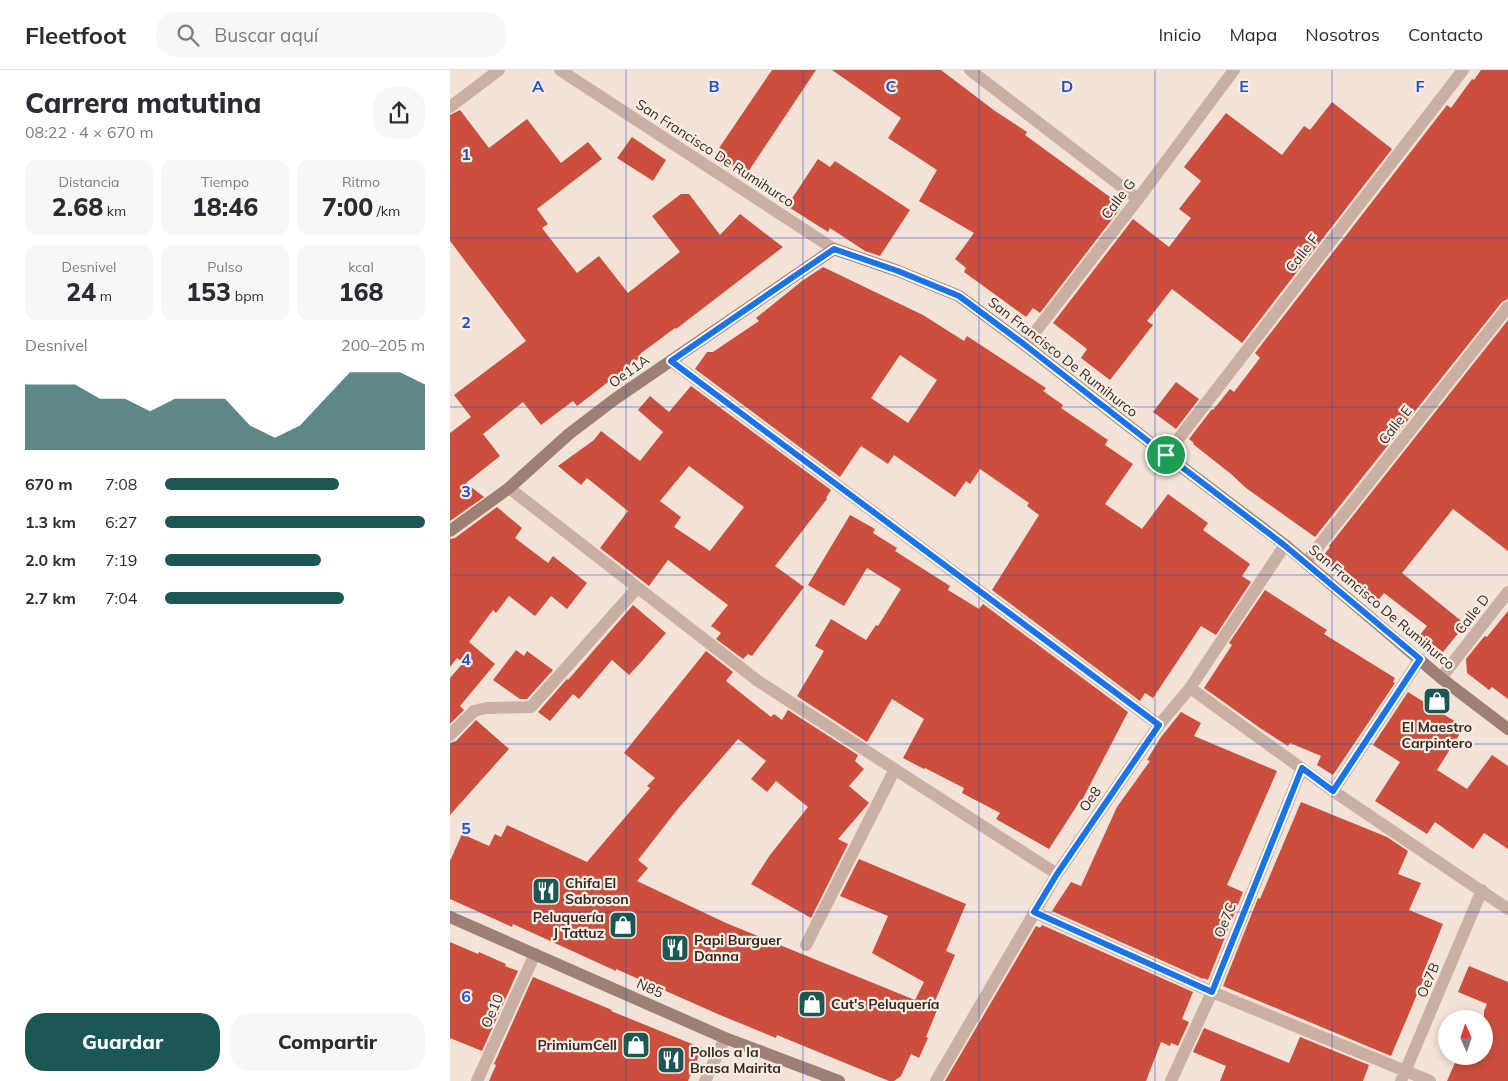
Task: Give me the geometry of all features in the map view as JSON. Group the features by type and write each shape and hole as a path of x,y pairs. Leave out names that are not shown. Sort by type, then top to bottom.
{"street":[{"path":"450,107 499,70"},
{"name":"San Francisco De Rumihurco","path":"560,70 834,249 898,271 959,296 1306,562 1441,678 1508,728"},
{"path":"970,70 1138,199"},
{"name":"Calle G","path":"1025,345 1138,199 1234,70"},
{"name":"Calle F","path":"1166,455 1463,70"},
{"name":"Oe11A","path":"450,530 509,488 568,434 614,399 834,249"},
{"name":"Calle E","path":"1306,562 1508,307"},
{"path":"671,361 1159,725"},
{"path":"509,488 758,681 1057,874"},
{"name":"Oe8","path":"936,1081 1057,874 1159,725 1190,688 1284,545"},
{"path":"450,736 474,711 486,708 532,707 638,588"},
{"name":"Calle D","path":"1441,678 1508,592"},
{"path":"1333,791 1420,659"},
{"path":"1190,688 1333,791 1508,909"},
{"name":"Oe7C","path":"1172,1081 1212,992 1302,768"},
{"path":"806,945 895,769"},
{"name":"Oe7B","path":"1404,1076 1482,890"},
{"path":"1034,912 1404,1076 1430,1081"},
{"name":"N85","path":"450,917 725,1038 839,1081"},
{"name":"Oe10","path":"477,1081 534,954"},
{"path":"705,1081 725,1038"}],"building":[{"path":"772,70 816,70 746,175 715,154"},
{"path":"832,70 941,70 995,111 1027,132 1025,135 1114,200 1111,202 1120,209 1040,313 1033,308 1026,317 964,272 966,268 955,259 974,233 919,201 937,170 888,138 901,118"},
{"path":"1481,70 1508,70 1508,299 1502,302 1315,537 1246,488 1189,439 1230,389 1234,392 1260,358 1255,353 1447,105 1451,108"},
{"path":"1332,102 1392,149 1242,343 1172,289 1147,321 1153,325 1110,380 1081,358 1087,349 1053,323 1133,219 1169,247 1191,218 1179,209 1201,181 1184,167 1226,113 1282,155 1304,126 1310,130"},
{"path":"460,110 489,148 527,119 561,163 588,142 602,159 537,209 548,224 542,228 577,273 599,256 628,293 680,252 652,216 681,194 689,194 720,235 740,214 783,247 676,329 640,354 642,356 577,406 573,401 541,425 523,402 483,434 500,456 466,483 484,497 450,521 450,433 471,417 454,395 526,341 450,241 450,115"},
{"path":"632,137 666,160 653,181 617,158"},
{"path":"818,159 830,167 835,161 910,210 880,256 865,251 830,228 828,232 787,206"},
{"path":"823,267 923,315 964,341 967,336 1046,388 1043,391 1063,405 1061,408 1108,440 1105,445 1133,464 1105,504 1142,529 1168,494 1208,523 1203,530 1250,564 1242,576 1251,582 1216,635 1201,626 1153,698 1145,693 1140,701 992,590 1039,515 1027,506 1029,503 980,469 970,484 966,481 955,497 894,455 888,464 861,446 840,477 695,369 707,352 713,352 759,321 756,318 802,281","holes":["900,355 937,380 908,423 871,398"]},
{"path":"1508,320 1508,551 1453,509 1402,573 1470,628 1465,634 1465,625 1443,652 1420,635 1427,626 1384,593 1377,602 1321,559 1329,546"},
{"path":"1176,382 1199,399 1176,429 1153,412"},
{"path":"691,386 831,490 827,499 775,566 804,587 752,656 748,654 743,659 716,639 721,633 711,626 728,605 668,560 649,586 600,548 628,511 587,478 581,485 558,466 594,440 601,431 640,461 663,432 638,410 650,396 669,412","holes":["689,466 744,507 710,551 674,527 681,517 660,501"]},
{"path":"497,507 522,528 515,538 548,563 553,556 587,583 567,609 551,596 535,616 509,596 496,613 493,610 469,642 495,664 460,706 464,710 450,724 450,678 463,663 457,658 450,667 450,539 455,538"},
{"path":"850,515 875,529 873,533 897,548 895,551 950,586 948,590 979,609 983,604 1128,712 1081,802 1049,849 996,819 1000,813 962,793 964,788 903,758 924,719 892,699 867,742 797,696 824,651 815,646 831,619 866,640 876,625 878,626 901,589 867,568 844,606 808,585"},
{"path":"1265,590 1327,630 1324,634 1395,678 1393,682 1395,683 1333,775 1317,765 1321,756 1290,743 1288,746 1204,688 1232,645 1229,643"},
{"path":"633,605 666,633 642,661 629,675 612,660 579,699 573,694 550,721 538,712 568,680"},
{"path":"1508,611 1508,699 1492,687 1489,690 1467,673 1466,659"},
{"path":"516,650 524,656 527,651 553,670 527,699 520,699 493,680"},
{"path":"706,651 733,672 726,681 771,717 774,714 782,720 788,710 858,755 855,761 864,769 849,786 869,803 838,839 848,844 811,918 751,884 770,855 808,807 776,781 767,792 751,779 766,761 738,739 677,810 638,860 648,868 637,881 726,923 915,1000 924,982 872,953 888,916 840,896 859,859 966,904 946,951 955,955 932,1008 937,1010 926,1037 928,1038 919,1058 911,1054 901,1076 894,1081 889,1081 777,1035 776,1038 616,969 616,971 513,924 512,927 450,899 450,861 462,834 489,846 495,834 501,837 507,825 587,862 650,788 647,786 655,778 624,753"},
{"path":"1408,692 1464,727 1437,770 1467,789 1492,755 1508,766 1508,849 1484,833 1473,849 1435,822 1427,834 1375,801 1400,762 1373,745"},
{"path":"1181,712 1201,723 1194,736 1277,771 1227,885 1243,892 1208,980 1052,911 1071,882 1081,886 1117,807 1150,761 1147,760 1161,737"},
{"path":"476,720 509,749 450,815 450,743 456,741"},
{"path":"1301,802 1387,837 1408,851 1398,874 1421,883 1409,910 1443,924 1422,976 1424,978 1391,1056 1223,986 1258,898 1260,899"},
{"path":"1042,925 1193,992 1182,1019 1189,1022 1178,1046 1171,1043 1170,1046 1161,1042 1146,1081 945,1081 1036,926 1040,928"},
{"path":"450,942 478,954 479,952 518,971 482,1051 450,1038"},
{"path":"1469,966 1508,982 1508,1081 1447,1081 1454,1065 1493,1065 1493,1010 1484,1010 1487,1004 1458,992"},
{"path":"533,977 702,1048 688,1081 489,1081 496,1065 494,1064"},
{"path":"1204,1028 1289,1063 1300,1037 1369,1065 1363,1081 1220,1081 1226,1066 1193,1052"}],"place":[{"name":"El Maestro Carpintero","path":"1437,701"},
{"name":"Chifa El Sabroson","path":"546,891"},
{"name":"Peluquería J Tattuz","path":"623,925"},
{"name":"Papi Burguer Danna","path":"675,948"},
{"name":"Cut's Peluquería","path":"812,1004"},
{"name":"PrimiumCell","path":"636,1045"},
{"name":"Pollos a la Brasa Mairita","path":"671,1060"}],"route":[{"path":"834,249 898,271 959,296 1166,455 1306,562 1420,659 1333,791 1302,768 1212,992 1034,912 1057,874 1159,725 671,361 834,249"}]}
